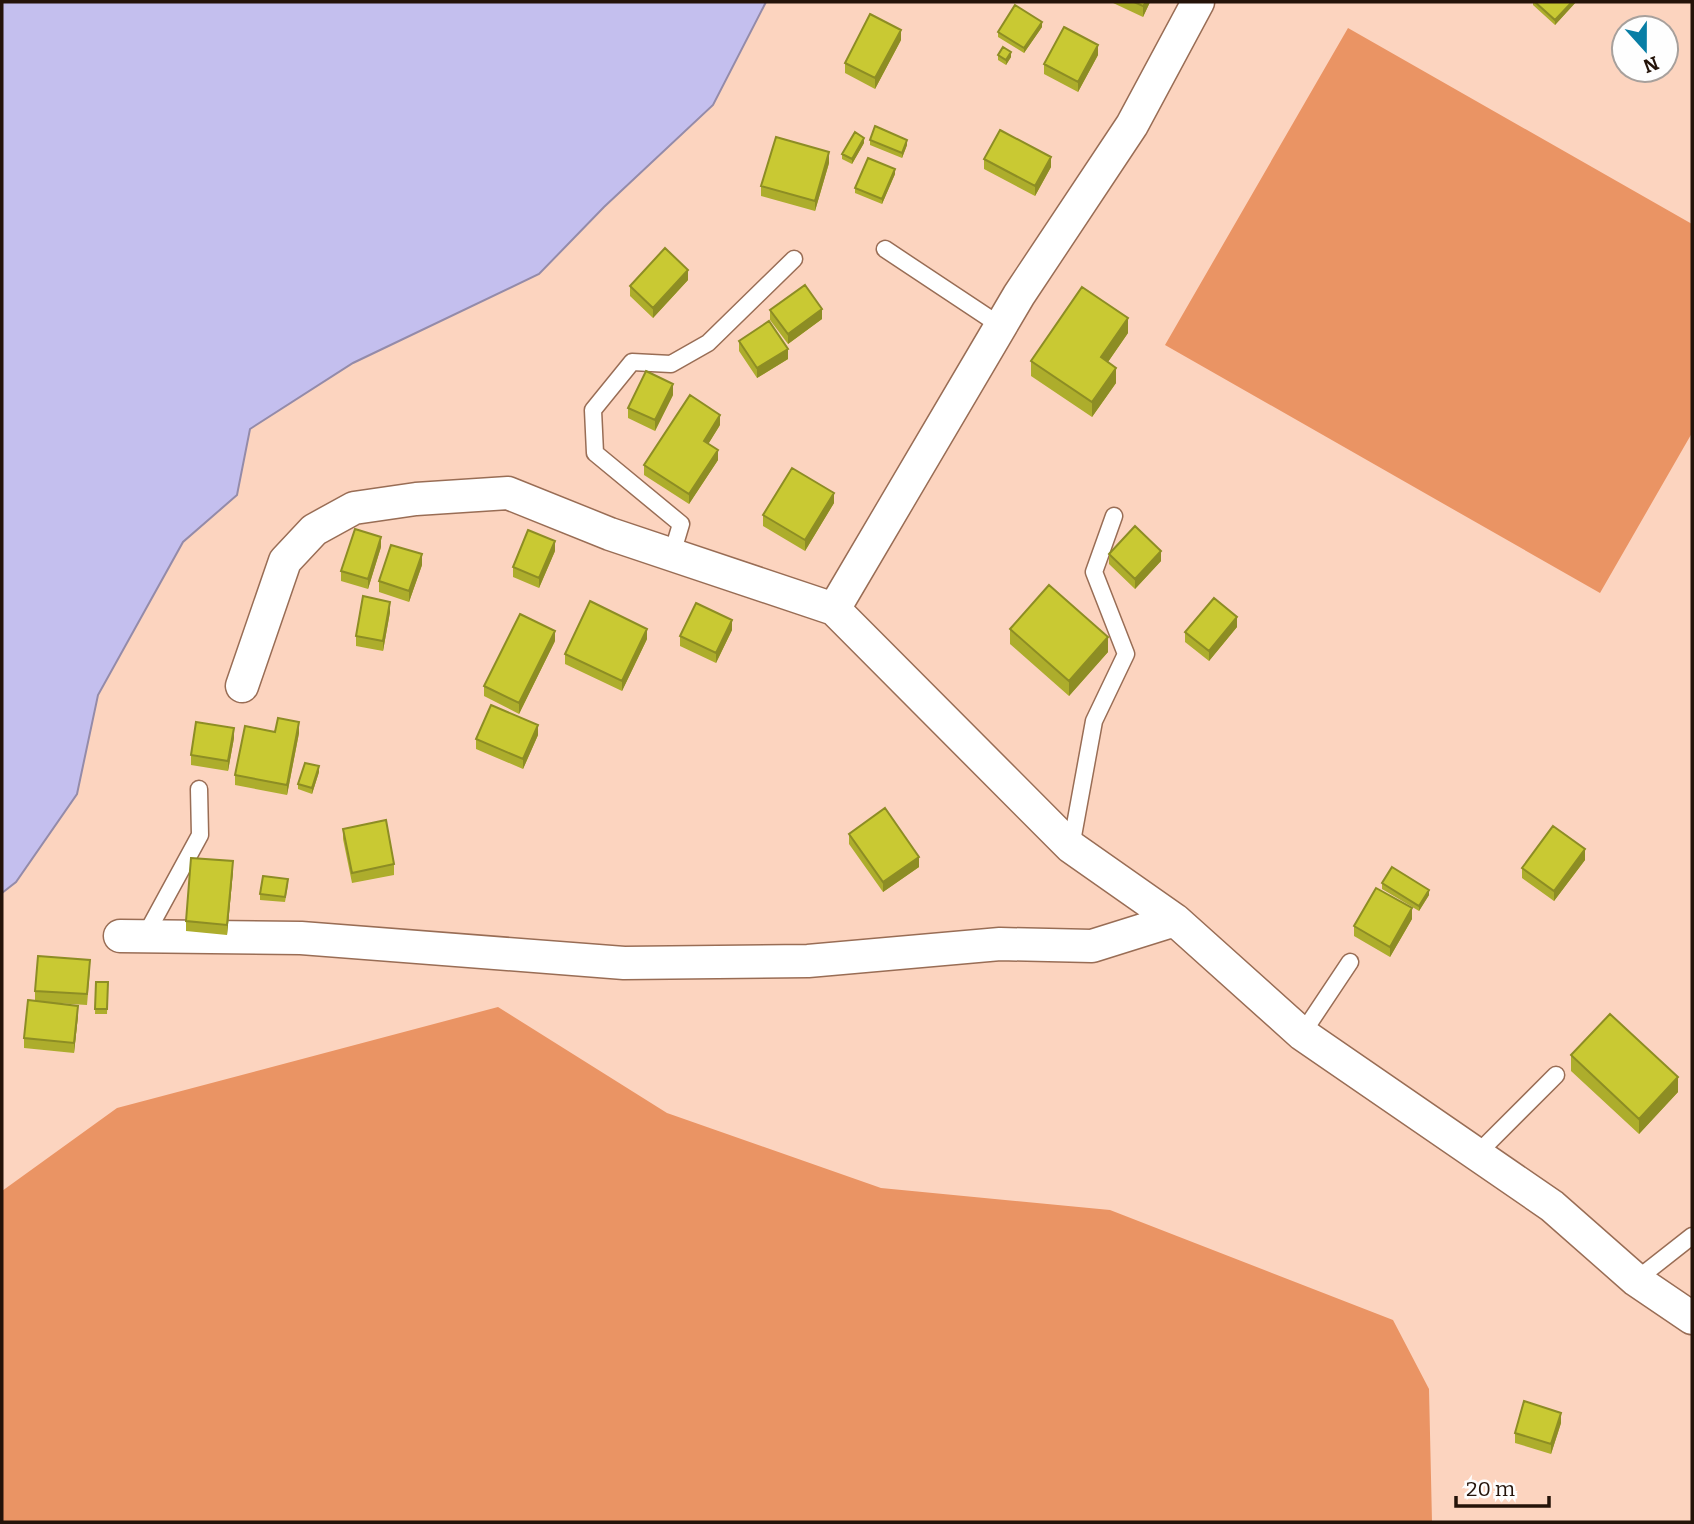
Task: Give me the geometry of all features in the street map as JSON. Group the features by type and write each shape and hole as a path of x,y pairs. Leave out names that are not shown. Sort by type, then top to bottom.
{"street":[{"path":"834,609 1000,326 1132,125 1198,2"},
{"path":"242,686 285,561 314,530 354,508 416,499 508,493 610,534 834,609 1071,847 1175,920 1303,1034 1552,1206 1636,1280 1692,1318"},
{"path":"133,936 301,938 624,963 808,961 1000,944 1092,946 1175,920"}],"lane":[{"path":"885,249 1000,326"},
{"path":"672,555 681,524 594,453 593,410 632,362 671,364 708,343 794,259"},
{"path":"1071,847 1094,721 1126,654 1094,572 1114,516"},
{"path":"133,936 200,835 199,789"},
{"path":"1303,1034 1350,962"},
{"path":"1478,1153 1556,1074"},
{"path":"1636,1280 1692,1236"}],"shaded area":[{"path":"2,2 766,2 713,105 604,207 539,274 353,363 250,429 237,495 183,542 98,695 77,794 16,882 2,893"},
{"path":"1348,28 1692,224 1692,433 1600,593 1165,345"},
{"path":"498,1007 667,1113 881,1188 1110,1210 1393,1320 1429,1389 1432,1522 2,1522 2,1191 117,1108"}],"building":[{"path":"1535,2 1572,2 1555,20"},
{"path":"1015,5 1042,22 1024,48 998,32"},
{"path":"870,14 901,30 875,78 845,63"},
{"path":"1064,27 1098,45 1078,82 1044,64"},
{"path":"1003,47 1011,52 1006,60 998,55"},
{"path":"875,126 907,140 902,153 870,140"},
{"path":"1000,130 1051,157 1035,186 984,159"},
{"path":"855,132 864,138 852,159 842,154"},
{"path":"776,137 829,152 815,201 761,186"},
{"path":"868,158 895,169 882,199 855,188"},
{"path":"665,248 688,270 653,308 630,286"},
{"path":"805,285 822,309 788,334 770,310"},
{"path":"1082,287 1128,318 1101,357 1116,368 1092,402 1031,361"},
{"path":"769,321 788,349 757,368 739,341"},
{"path":"646,371 673,384 655,420 628,408"},
{"path":"690,395 720,415 704,441 718,450 689,494 644,465"},
{"path":"792,468 834,493 805,540 763,515"},
{"path":"1135,526 1161,551 1135,579 1109,554"},
{"path":"355,529 381,537 368,579 341,571"},
{"path":"528,530 555,541 539,578 513,567"},
{"path":"391,545 422,554 409,591 379,581"},
{"path":"1049,585 1108,637 1069,681 1010,629"},
{"path":"363,596 390,602 383,641 356,636"},
{"path":"1214,598 1237,617 1209,651 1185,632"},
{"path":"590,601 647,629 622,681 565,654"},
{"path":"696,603 732,620 716,653 680,636"},
{"path":"520,614 555,631 519,703 484,686"},
{"path":"491,705 538,725 523,759 476,739"},
{"path":"278,718 299,722 287,785 235,775 245,726 275,732"},
{"path":"196,722 234,728 228,761 191,755"},
{"path":"305,763 319,766 312,788 298,784"},
{"path":"885,808 919,857 883,882 849,834"},
{"path":"386,820 394,864 352,873 343,829"},
{"path":"1553,826 1585,849 1554,891 1522,868"},
{"path":"191,858 233,861 227,925 186,921"},
{"path":"1392,867 1429,890 1419,906 1382,883"},
{"path":"263,876 288,879 285,897 260,894"},
{"path":"1376,888 1412,908 1390,947 1354,926"},
{"path":"38,956 90,960 87,994 35,991"},
{"path":"96,982 108,982 107,1009 95,1009"},
{"path":"28,1000 78,1006 74,1043 24,1038"},
{"path":"1610,1014 1678,1077 1639,1119 1571,1055"},
{"path":"1524,1401 1561,1413 1551,1444 1515,1433"}]}
